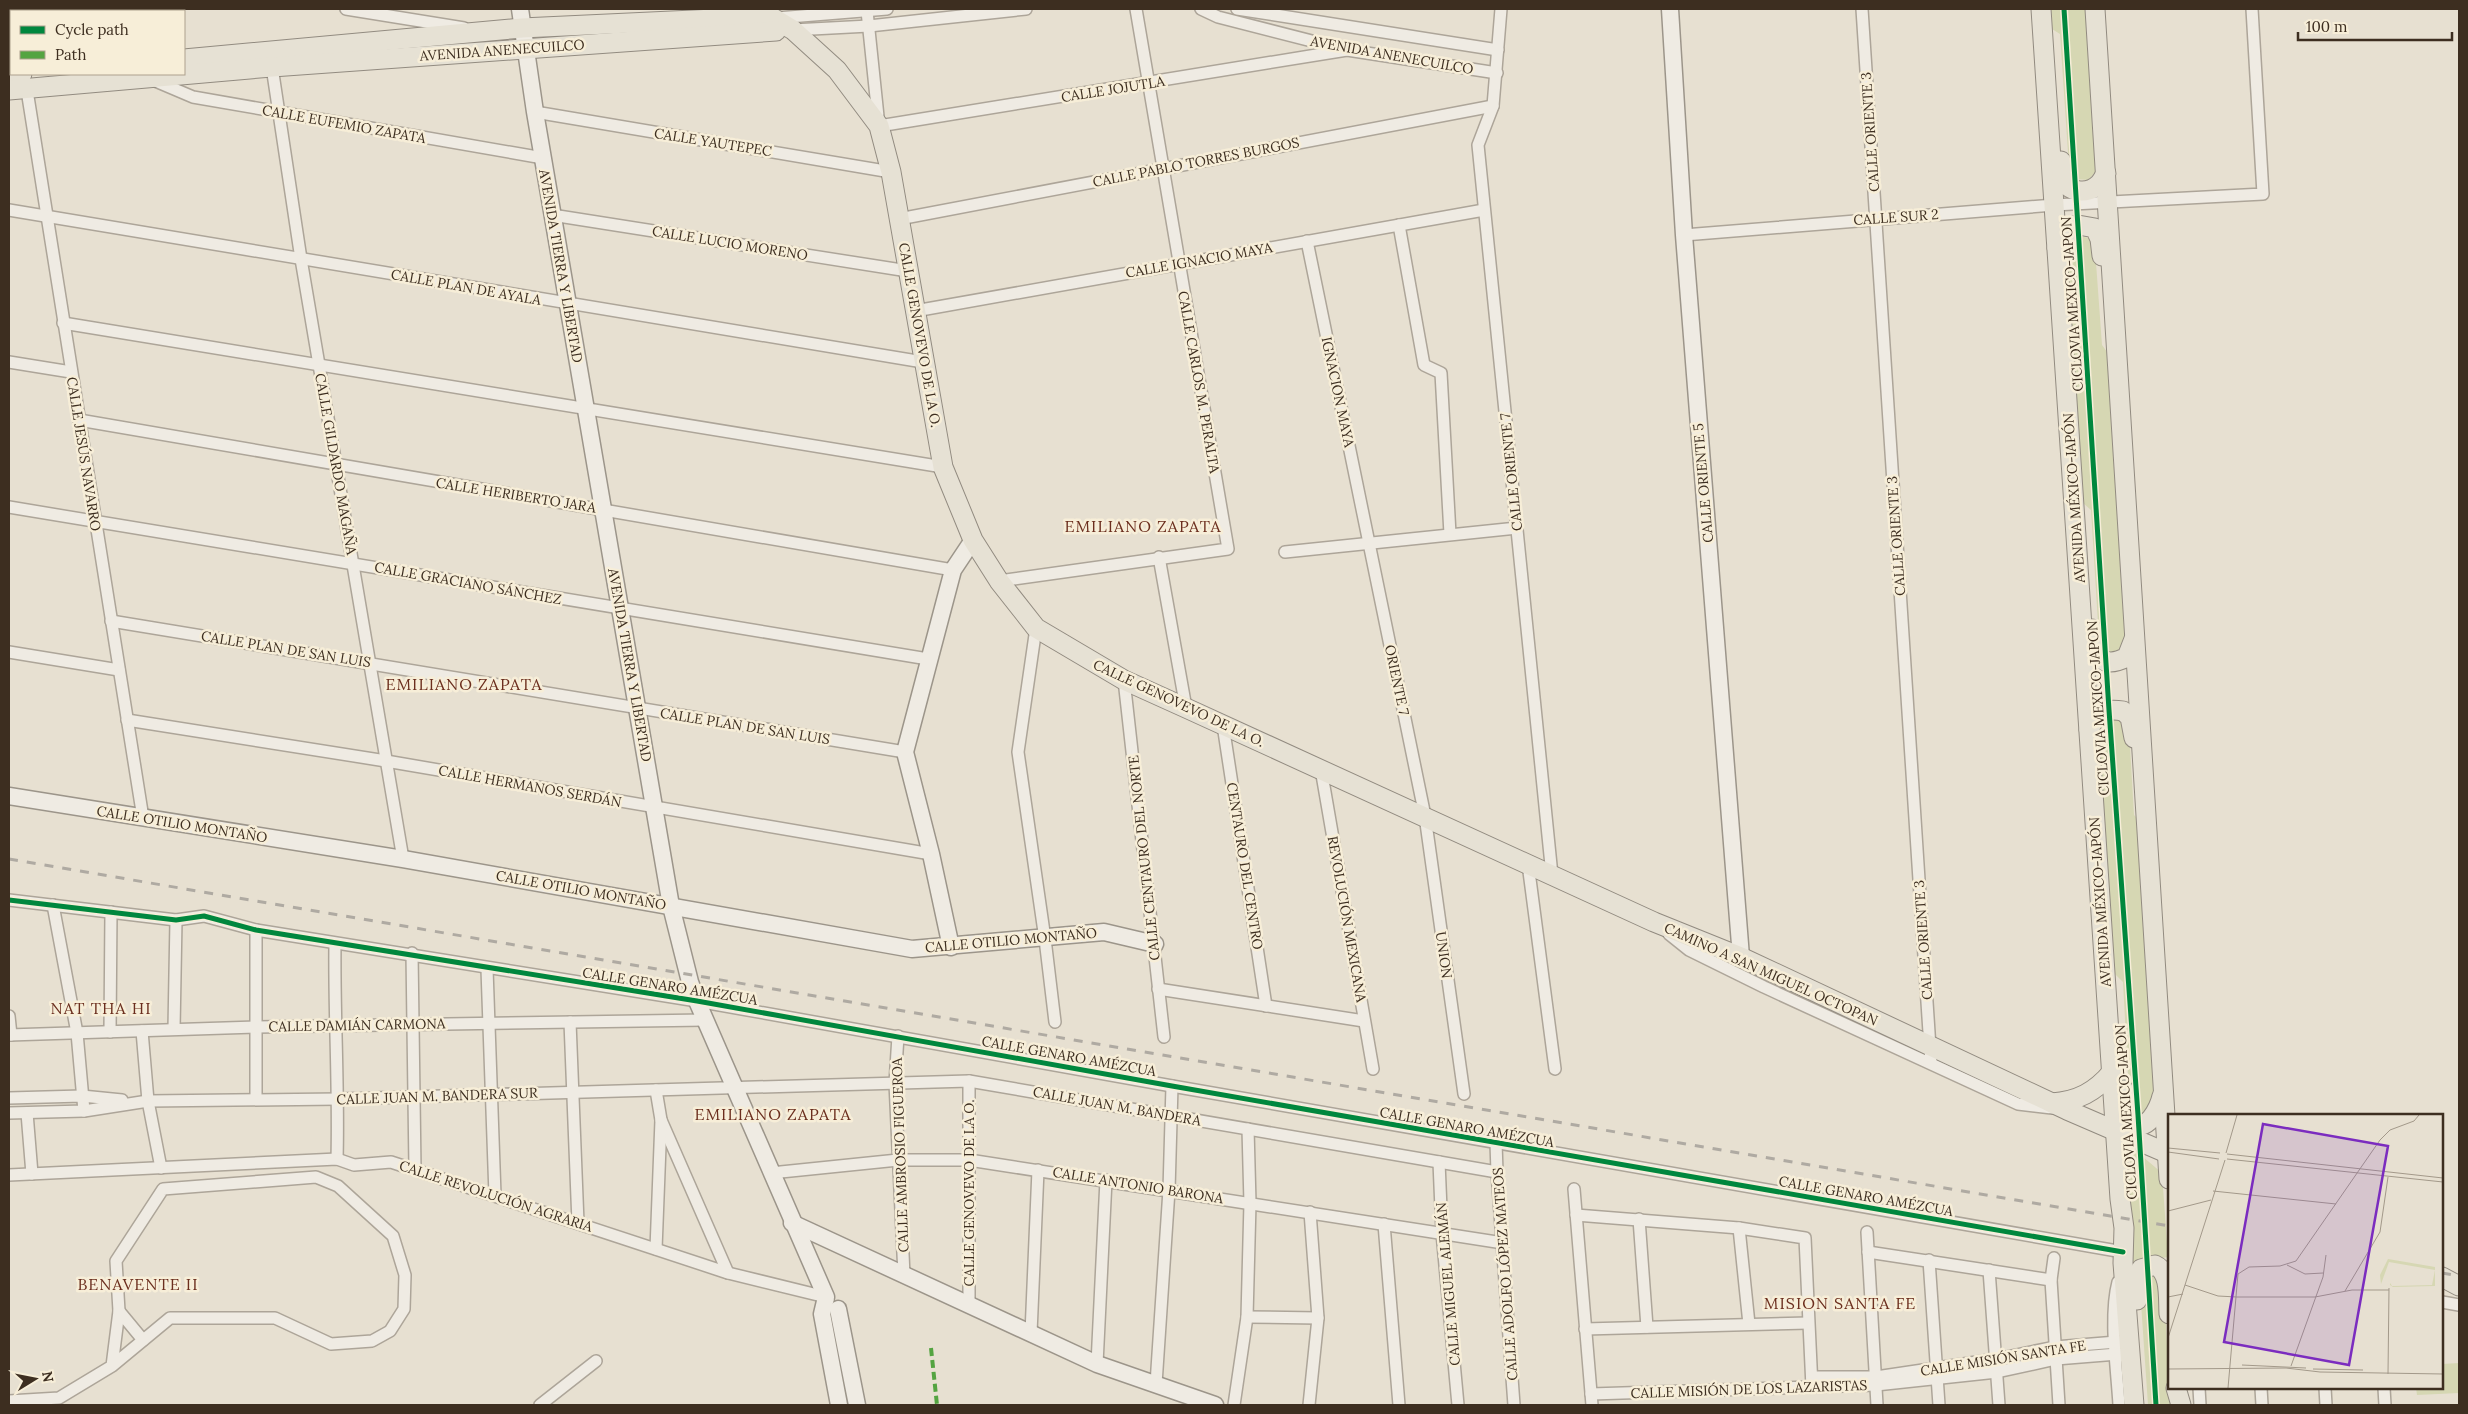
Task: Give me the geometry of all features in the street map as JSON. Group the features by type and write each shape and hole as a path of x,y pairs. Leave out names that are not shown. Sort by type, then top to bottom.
{"main road":[{"name":"AVENIDA MÉXICO-JAPÓN","path":"2041,9 2120,1199 2124,1228 2123,1348 2134,1405"},
{"path":"2095,9 2168,1153"},
{"name":"AVENIDA ANENECUILCO","path":"185,59 522,28 726,18 773,18"},
{"name":"CALLE GENOVEVO DE LA O.","path":"773,18 793,30 837,70 879,126 891,172 943,468 973,540 999,580 1036,628 1124,680 1424,816"},
{"name":"AVENIDA ANENECUILCO","path":"185,75 756,31 793,30"},
{"path":"2043,32 2054,42 2062,178 2068,187 2076,190 2089,190 2098,185 2106,173"},
{"name":"AVENIDA ANENECUILCO","path":"9,75 21,82 148,78 182,75"},
{"path":"2057,248 2074,226 2078,224 2094,228 2100,239 2110,325 2117,351"},
{"path":"2074,502 2083,530 2094,650 2100,658 2107,662 2117,662 2128,657 2134,638"},
{"path":"2089,730 2096,714 2102,711 2123,711 2130,718 2146,793"},
{"name":"CAMINO A SAN MIGUEL OCTOPAN","path":"1424,816 1654,922 1741,957 1930,1054 2168,1153"},
{"path":"2105,978 2114,1008 2126,1111 2131,1121 2138,1124 2146,1123 2156,1114 2163,1091"},
{"path":"2059,1107 2085,1096 2100,1086 2112,1072"},
{"path":"2138,1405 2142,1388 2136,1290 2137,1277 2141,1269 2155,1264 2162,1268 2166,1275 2168,1301"},
{"path":"2443,1278 2459,1286"},
{"path":"2176,1389 2182,1405"},
{"path":"2182,1405 2183,1389"}],"street":[{"path":"346,9 491,32"},
{"name":"AVENIDA TIERRA Y LIBERTAD","path":"520,9 552,215 671,906 697,1001 792,1223 826,1297"},
{"name":"AVENIDA ANENECUILCO","path":"773,18 887,9"},
{"name":"AVENIDA ANENECUILCO","path":"983,9 996,13"},
{"name":"AVENIDA ANENECUILCO","path":"793,30 869,26 1026,9"},
{"name":"CALLE CARLOS M. PERALTA","path":"1136,9 1147,84 1228,549 1160,557"},
{"name":"AVENIDA ANENECUILCO","path":"1201,9 1218,17 1293,38 1347,50 1497,73"},
{"name":"AVENIDA ANENECUILCO","path":"1237,9 1498,50"},
{"name":"CALLE ORIENTE 7","path":"1501,9 1493,106 1478,145 1552,875"},
{"name":"CALLE ORIENTE 5","path":"1670,9 1684,234 1741,957"},
{"name":"CALLE ORIENTE 3","path":"1862,9 1930,1054"},
{"name":"CALLE SUR 2","path":"1684,234 2108,201 2263,194 2252,9"},
{"name":"CALLE GENOVEVO DE LA O.","path":"867,11 879,126"},
{"path":"1293,38 1295,48 1294,60"},
{"name":"CALLE JOJUTLA","path":"879,126 1147,84 1347,50"},
{"name":"CALLE GILDARDO MAGAÑA","path":"272,67 301,259 403,859"},
{"name":"CALLE EUFEMIO ZAPATA","path":"148,78 193,96 279,113 543,158"},
{"name":"CALLE JESÚS NAVARRO","path":"21,82 46,216 143,818"},
{"name":"CALLE PABLO TORRES BURGOS","path":"899,219 1493,106"},
{"name":"CALLE YAUTEPEC","path":"535,112 891,172"},
{"name":"CALLE PLAN DE AYALA","path":"9,210 568,305 923,362"},
{"name":"CALLE IGNACIO MAYA","path":"915,311 1484,210"},
{"name":"CALLE LUCIO MORENO","path":"552,215 908,271"},
{"path":"1399,225 1424,365 1441,373 1450,534"},
{"name":"IGNACION MAYA","path":"1307,241 1369,543"},
{"path":"63,324 319,364 943,468"},
{"path":"9,362 71,372"},
{"name":"CALLE HERIBERTO JARA","path":"79,420 336,466 603,509 953,570"},
{"name":"CALLE GRACIANO SÁNCHEZ","path":"9,507 353,563 620,610 928,659"},
{"path":"1285,552 1517,528"},
{"path":"951,947 931,854 905,752 953,570 973,540"},
{"name":"ORIENTE 7","path":"1369,543 1424,816"},
{"path":"999,580 1160,557 1186,708"},
{"name":"CALLE PLAN DE SAN LUIS","path":"111,621 905,752"},
{"path":"1036,628 1018,752 1055,1022"},
{"path":"9,652 119,670"},
{"name":"CALLE CENTAURO DEL NORTE","path":"1124,680 1164,1037"},
{"name":"CALLE HERMANOS SERDÁN","path":"127,720 386,761 931,854"},
{"name":"CENTAURO DEL CENTRO","path":"1223,725 1266,1006"},
{"name":"REVOLUCIÓN MEXICANA","path":"1321,769 1373,1069"},
{"name":"CALLE OTILIO MONTAÑO","path":"9,796 403,859 912,949 1045,939 1104,932 1155,944"},
{"name":"UNION","path":"1424,816 1464,1094"},
{"path":"1528,864 1556,1070"},
{"name":"CALLE GENARO AMÉZCUA","path":"9,900 176,920 204,916 256,930 335,944 412,954 487,969 697,1001 898,1036 2123,1258"},
{"path":"53,905 78,1033 84,1111"},
{"path":"110,1032 111,912"},
{"path":"174,1030 176,920"},
{"path":"1654,922 1689,950 1930,1054"},
{"path":"256,930 256,1099"},
{"path":"335,944 334,1026 339,1099 337,1159"},
{"path":"412,954 415,1169"},
{"path":"487,969 495,1195"},
{"path":"1158,989 1364,1021"},
{"path":"9,1016 10,1035"},
{"name":"CALLE DAMIÁN CARMONA","path":"10,1035 257,1027 705,1020"},
{"path":"570,1022 578,1223"},
{"path":"142,1031 143,1102 160,1168"},
{"name":"CALLE AMBROSIO FIGUEROA","path":"898,1036 895,1083 904,1275"},
{"name":"CALLE GENOVEVO DE LA O.","path":"969,1081 969,1305"},
{"name":"CALLE JUAN M. BANDERA","path":"734,1088 969,1081 1497,1172"},
{"path":"1156,1384 1169,1190 1172,1086"},
{"name":"CALLE JUAN M. BANDERA SUR","path":"9,1098 82,1096 143,1102 339,1099 734,1088"},
{"path":"656,1090 661,1120 656,1249"},
{"name":"CALLE JUAN M. BANDERA SUR","path":"9,1113 84,1111 143,1102"},
{"path":"27,1113 32,1174"},
{"path":"661,1120 728,1273"},
{"path":"1234,1405 1247,1317 1250,1203 1248,1129"},
{"name":"CALLE ADOLFO LÓPEZ MATEOS","path":"1496,1143 1514,1405"},
{"name":"CALLE REVOLUCIÓN AGRARIA","path":"9,1175 337,1159 354,1166 391,1162 728,1273 826,1297"},
{"name":"CALLE ANTONIO BARONA","path":"771,1173 898,1160 969,1160 1502,1243"},
{"name":"CALLE MIGUEL ALEMÁN","path":"1439,1162 1442,1233 1458,1405"},
{"path":"1031,1333 1038,1170"},
{"path":"9,1401 59,1398 112,1366 170,1318 275,1318 331,1344 372,1341 390,1331 404,1308 405,1275 393,1236 338,1186 316,1177 163,1189 116,1261 119,1311 112,1366"},
{"path":"1097,1364 1106,1180"},
{"path":"1574,1189 1591,1400"},
{"path":"1309,1405 1318,1318 1310,1212"},
{"path":"1576,1215 1739,1228 1805,1238 1812,1382"},
{"path":"1639,1219 1647,1327"},
{"path":"792,1223 1097,1364 1215,1405"},
{"path":"1384,1224 1399,1405"},
{"path":"1739,1228 1749,1324"},
{"path":"1867,1232 1877,1405"},
{"path":"1868,1252 2051,1280"},
{"path":"2054,1258 2051,1280 2059,1405"},
{"path":"1929,1260 1939,1405"},
{"path":"1989,1270 1999,1405"},
{"path":"826,1297 838,1309 857,1405"},
{"path":"826,1297 822,1314 839,1405"},
{"path":"2443,1302 2459,1305"},
{"path":"119,1311 143,1340"},
{"path":"1247,1317 1318,1318"},
{"path":"1585,1329 1808,1323"},
{"name":"CALLE MISIÓN SANTA FE","path":"1876,1381 1938,1373 2056,1346 2123,1348"},
{"path":"2119,1405 2123,1348"},
{"name":"CALLE MISIÓN SANTA FE","path":"1938,1373 1997,1372 2056,1359 2123,1348"},
{"path":"540,1405 596,1361"},
{"name":"CALLE MISIÓN DE LOS LAZARISTAS","path":"1591,1400 1812,1382 1876,1381"},
{"path":"2199,1389 2200,1405"},
{"path":"2261,1389 2262,1405"},
{"path":"2325,1389 2326,1405"},
{"path":"2384,1389 2385,1405"}],"green space":[{"path":"2051,9 2088,9 2098,169 2088,180 2076,179 2069,167 2060,34 2052,29"},
{"path":"2078,236 2089,238 2095,249 2102,345 2110,356 2129,646 2112,654 2104,651 2099,639 2091,510 2083,503 2066,252 2072,240"},
{"path":"2116,715 2129,729 2134,815 2138,819 2158,1095 2147,1111 2137,1118 2130,1110 2123,982 2114,973 2097,730 2100,722"},
{"path":"2136,1151 2162,1173 2168,1257 2156,1259 2132,1275 2125,1176 2130,1168 2131,1153"},
{"path":"2158,1273 2164,1284 2168,1389 2172,1405 2148,1405 2141,1303 2144,1282"},
{"path":"2459,1363 2459,1393 2417,1395 2416,1389 2443,1389 2443,1364"}],"railway":[{"path":"9,859 2168,1226"},
{"path":"2443,1273 2459,1276"}],"marked path":[{"path":"931,1348 937,1405"}],"cycle path":[{"name":"CICLOVIA MEXICO-JAPON","path":"2064,9 2156,1405"},
{"path":"9,900 176,920 204,916 256,930 697,1001 2123,1252"}],"district":[{"name":"EMILIANO ZAPATA","path":"1143,526"},
{"name":"EMILIANO ZAPATA","path":"464,684"},
{"name":"NAT THA HI","path":"101,1008"},
{"name":"EMILIANO ZAPATA","path":"773,1114"},
{"name":"BENAVENTE II","path":"138,1284"},
{"name":"MISION SANTA FE","path":"1840,1303"}]}
